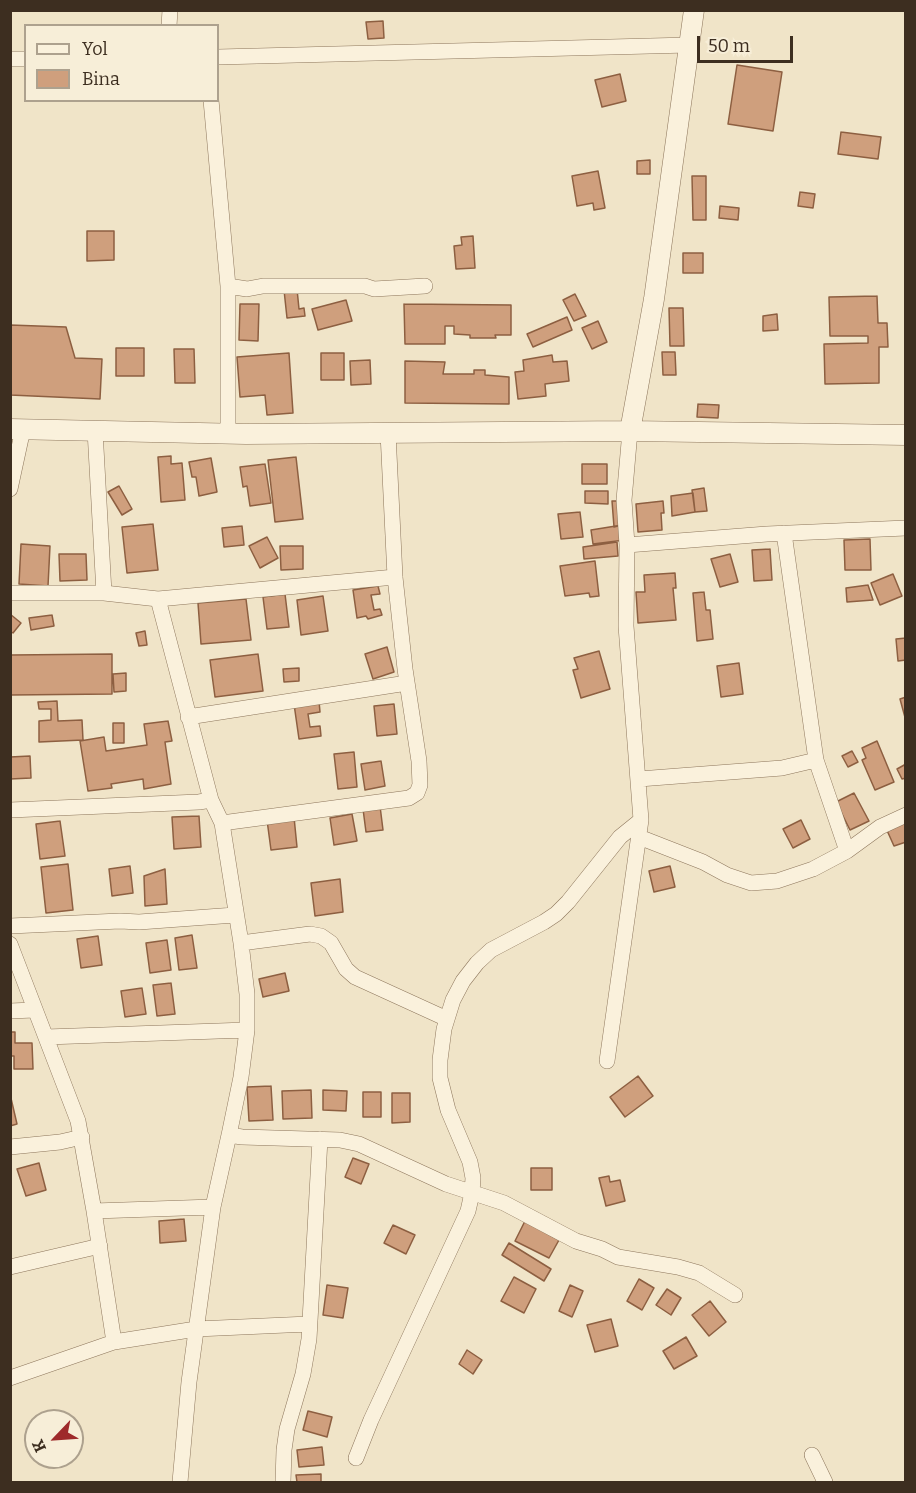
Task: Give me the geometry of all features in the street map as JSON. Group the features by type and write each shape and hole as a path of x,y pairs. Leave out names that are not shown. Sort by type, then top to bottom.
{"street":[{"path":"607,1061 641,820 626,626 627,545 624,500 630,431 654,299 694,10"},
{"path":"219,57 689,45"},
{"path":"211,102 228,286 228,433"},
{"path":"228,286 248,289 263,286 365,286 374,289 425,286"},
{"path":"10,489 16,429 228,433 630,431 906,435"},
{"path":"95,430 104,592"},
{"path":"222,823 409,798 417,793 420,785 419,761 407,683 395,577 388,433"},
{"path":"627,545 784,533 906,528"},
{"path":"784,533 816,759 847,851"},
{"path":"10,593 104,592 158,599 395,577"},
{"path":"158,599 211,800 222,823 247,994 247,1030 240,1077 213,1207 196,1329 180,1482"},
{"path":"188,717 407,683"},
{"path":"639,779 782,768 816,759"},
{"path":"10,810 211,800"},
{"path":"639,837 704,862 727,875 751,882 777,881 813,869 847,851 880,827 906,815"},
{"path":"356,1458 371,1420 468,1211 472,1193 473,1178 470,1162 448,1110 440,1078 440,1060 447,1019 453,1000 463,981 477,963 491,950 556,914 575,894 620,837 641,820"},
{"path":"10,926 139,922 235,915"},
{"path":"241,943 310,934 321,936 331,944 346,969 355,977 447,1019"},
{"path":"10,944 34,1010 74,1106 82,1137 114,1342"},
{"path":"10,1011 34,1010"},
{"path":"46,1037 247,1030"},
{"path":"229,1135 340,1140 359,1144 446,1184 504,1203 576,1241 618,1257 678,1267 699,1273 735,1295"},
{"path":"10,1147 60,1142 82,1137"},
{"path":"283,1482 286,1440 307,1356 320,1139"},
{"path":"94,1211 213,1207"},
{"path":"10,1267 100,1246"},
{"path":"10,1378 114,1342 196,1329 309,1324"},
{"path":"813,1455 825,1482"}],"building":[{"path":"383,21 384,38 368,39 366,22"},
{"path":"737,65 782,72 773,131 728,124"},
{"path":"620,74 626,101 602,107 595,80"},
{"path":"841,132 881,137 878,159 838,154"},
{"path":"650,160 650,174 637,174 637,161"},
{"path":"598,171 605,208 594,210 593,203 577,206 572,176"},
{"path":"692,176 706,176 706,220 693,220"},
{"path":"800,192 815,194 813,208 798,206"},
{"path":"720,206 739,208 738,220 719,218"},
{"path":"87,231 114,231 114,260 87,261"},
{"path":"473,236 475,268 456,269 454,246 462,245 461,237"},
{"path":"683,253 703,253 703,273 683,273"},
{"path":"297,289 299,309 304,308 305,316 287,318 284,290"},
{"path":"575,294 586,316 574,321 563,300"},
{"path":"877,296 878,323 887,323 888,347 879,347 879,383 825,384 824,344 868,343 868,336 830,336 829,297"},
{"path":"346,300 352,321 318,330 312,309"},
{"path":"240,304 259,304 258,341 239,340"},
{"path":"404,304 511,305 511,335 495,335 496,338 470,338 470,335 454,334 454,326 445,326 445,344 405,344"},
{"path":"669,308 683,308 684,346 670,346"},
{"path":"777,314 778,330 763,331 763,316"},
{"path":"567,317 572,330 533,347 527,334"},
{"path":"598,321 607,342 592,349 582,328"},
{"path":"10,325 66,327 75,358 102,359 100,399 10,395"},
{"path":"116,348 144,348 144,376 116,376"},
{"path":"174,349 194,349 195,383 175,383"},
{"path":"662,352 675,352 676,375 663,375"},
{"path":"289,353 293,413 267,415 265,395 240,397 237,357"},
{"path":"321,353 344,353 344,380 321,380"},
{"path":"552,355 553,362 567,361 569,381 545,384 546,396 518,399 515,372 524,371 523,360"},
{"path":"370,360 371,384 351,385 350,361"},
{"path":"405,361 445,362 443,374 474,374 474,370 485,370 485,375 509,377 509,404 405,403"},
{"path":"698,404 719,405 718,418 697,417"},
{"path":"171,456 171,464 182,463 185,500 161,502 158,457"},
{"path":"296,457 303,519 275,522 268,460"},
{"path":"211,458 217,492 199,496 196,477 192,477 189,462"},
{"path":"265,464 271,503 250,506 247,486 243,487 240,467"},
{"path":"582,464 607,464 607,484 582,484"},
{"path":"119,486 132,509 122,515 108,492"},
{"path":"704,488 707,511 695,512 692,490"},
{"path":"585,491 608,491 608,504 585,503"},
{"path":"693,493 695,512 672,516 671,496"},
{"path":"612,501 622,501 622,525 614,527"},
{"path":"663,501 662,530 638,532 636,504"},
{"path":"580,512 583,537 561,539 558,514"},
{"path":"153,524 158,570 127,573 122,527"},
{"path":"622,525 625,540 593,544 591,530"},
{"path":"242,526 244,545 224,547 222,528"},
{"path":"267,537 278,558 260,568 249,546"},
{"path":"870,539 871,570 845,570 844,540"},
{"path":"617,542 618,556 584,559 583,547"},
{"path":"21,544 50,546 48,586 19,584"},
{"path":"280,546 303,546 303,569 281,570"},
{"path":"770,549 772,580 754,581 752,550"},
{"path":"59,554 86,554 87,580 60,581"},
{"path":"730,554 738,582 720,587 711,559"},
{"path":"595,561 599,596 590,597 589,593 565,596 560,566"},
{"path":"675,573 676,588 673,588 676,620 638,623 636,592 645,592 644,575"},
{"path":"893,574 902,596 880,605 871,583"},
{"path":"868,585 873,600 847,602 846,588"},
{"path":"378,586 380,594 371,595 374,610 380,609 382,615 368,619 366,616 357,618 353,590"},
{"path":"704,592 706,610 710,610 713,639 697,641 693,593"},
{"path":"285,594 289,627 267,629 263,597"},
{"path":"323,596 328,631 301,635 297,600"},
{"path":"246,599 251,640 201,644 198,603"},
{"path":"10,614 21,623 13,633 10,631"},
{"path":"52,615 54,626 31,630 29,618"},
{"path":"145,631 147,645 139,646 136,633"},
{"path":"906,638 906,660 898,661 896,639"},
{"path":"387,647 394,672 373,679 365,654"},
{"path":"599,651 610,689 581,698 573,670 578,669 574,658"},
{"path":"112,654 112,694 10,695 11,655"},
{"path":"258,654 263,691 215,697 210,660"},
{"path":"739,663 743,694 721,697 717,666"},
{"path":"299,668 299,681 284,682 283,669"},
{"path":"126,673 126,691 114,692 113,674"},
{"path":"906,697 906,721 900,699"},
{"path":"57,701 58,721 82,720 83,740 39,742 39,721 51,720 51,709 39,709 38,702"},
{"path":"319,701 320,712 308,714 310,727 320,726 321,736 299,739 294,704"},
{"path":"394,704 397,734 377,736 374,706"},
{"path":"168,721 172,741 165,742 171,784 144,789 143,779 111,784 112,788 88,791 80,741 104,737 106,751 147,745 144,724"},
{"path":"113,723 124,723 124,743 113,743"},
{"path":"877,741 894,782 875,790 862,760 866,758 862,748"},
{"path":"852,751 858,762 848,767 842,756"},
{"path":"354,752 357,787 338,789 334,754"},
{"path":"30,756 31,778 10,779 10,757"},
{"path":"381,761 385,786 365,790 361,764"},
{"path":"906,764 906,778 902,779 897,769"},
{"path":"854,793 869,821 850,830 836,802"},
{"path":"380,806 383,830 366,832 363,809"},
{"path":"352,814 357,841 334,845 330,818"},
{"path":"199,816 201,847 174,849 172,817"},
{"path":"294,817 297,847 271,850 267,820"},
{"path":"906,817 906,842 894,846 885,826"},
{"path":"801,820 810,839 793,848 783,829"},
{"path":"60,821 65,856 40,859 36,824"},
{"path":"68,864 73,910 46,913 41,867"},
{"path":"130,866 133,893 112,896 109,869"},
{"path":"670,866 675,887 654,892 649,871"},
{"path":"165,869 167,904 145,906 144,876"},
{"path":"340,879 343,912 315,916 311,883"},
{"path":"192,935 197,968 179,970 175,938"},
{"path":"98,936 102,965 81,968 77,939"},
{"path":"167,940 171,970 150,973 146,943"},
{"path":"285,973 289,991 263,997 259,979"},
{"path":"171,983 175,1014 157,1016 153,985"},
{"path":"142,988 146,1014 125,1017 121,991"},
{"path":"10,1032 15,1032 15,1043 32,1043 33,1069 14,1069 14,1056 10,1056"},
{"path":"638,1076 653,1096 625,1117 610,1097"},
{"path":"271,1086 273,1120 249,1121 247,1087"},
{"path":"311,1090 312,1118 283,1119 282,1091"},
{"path":"323,1090 347,1091 346,1111 323,1110"},
{"path":"363,1092 381,1092 381,1117 363,1117"},
{"path":"392,1093 410,1093 410,1122 392,1123"},
{"path":"10,1094 17,1124 10,1126"},
{"path":"353,1158 369,1164 361,1184 345,1177"},
{"path":"39,1163 46,1190 26,1196 17,1169"},
{"path":"531,1168 552,1168 552,1190 531,1190"},
{"path":"609,1176 610,1182 620,1180 625,1201 606,1206 599,1178"},
{"path":"184,1219 186,1241 160,1243 159,1221"},
{"path":"525,1221 559,1240 549,1258 515,1241"},
{"path":"393,1225 415,1235 406,1254 384,1243"},
{"path":"509,1243 551,1269 544,1281 502,1255"},
{"path":"514,1277 536,1289 524,1313 501,1301"},
{"path":"639,1279 654,1288 642,1310 627,1301"},
{"path":"327,1285 348,1288 343,1318 323,1315"},
{"path":"570,1285 583,1291 572,1317 559,1311"},
{"path":"667,1289 681,1298 671,1315 656,1305"},
{"path":"710,1301 726,1322 709,1336 692,1315"},
{"path":"611,1319 618,1346 595,1352 587,1325"},
{"path":"686,1337 697,1356 674,1369 663,1351"},
{"path":"467,1350 482,1360 473,1374 459,1364"},
{"path":"308,1411 332,1417 327,1437 303,1430"},
{"path":"322,1447 324,1465 299,1467 297,1450"},
{"path":"321,1474 321,1482 297,1482 296,1475"}]}
